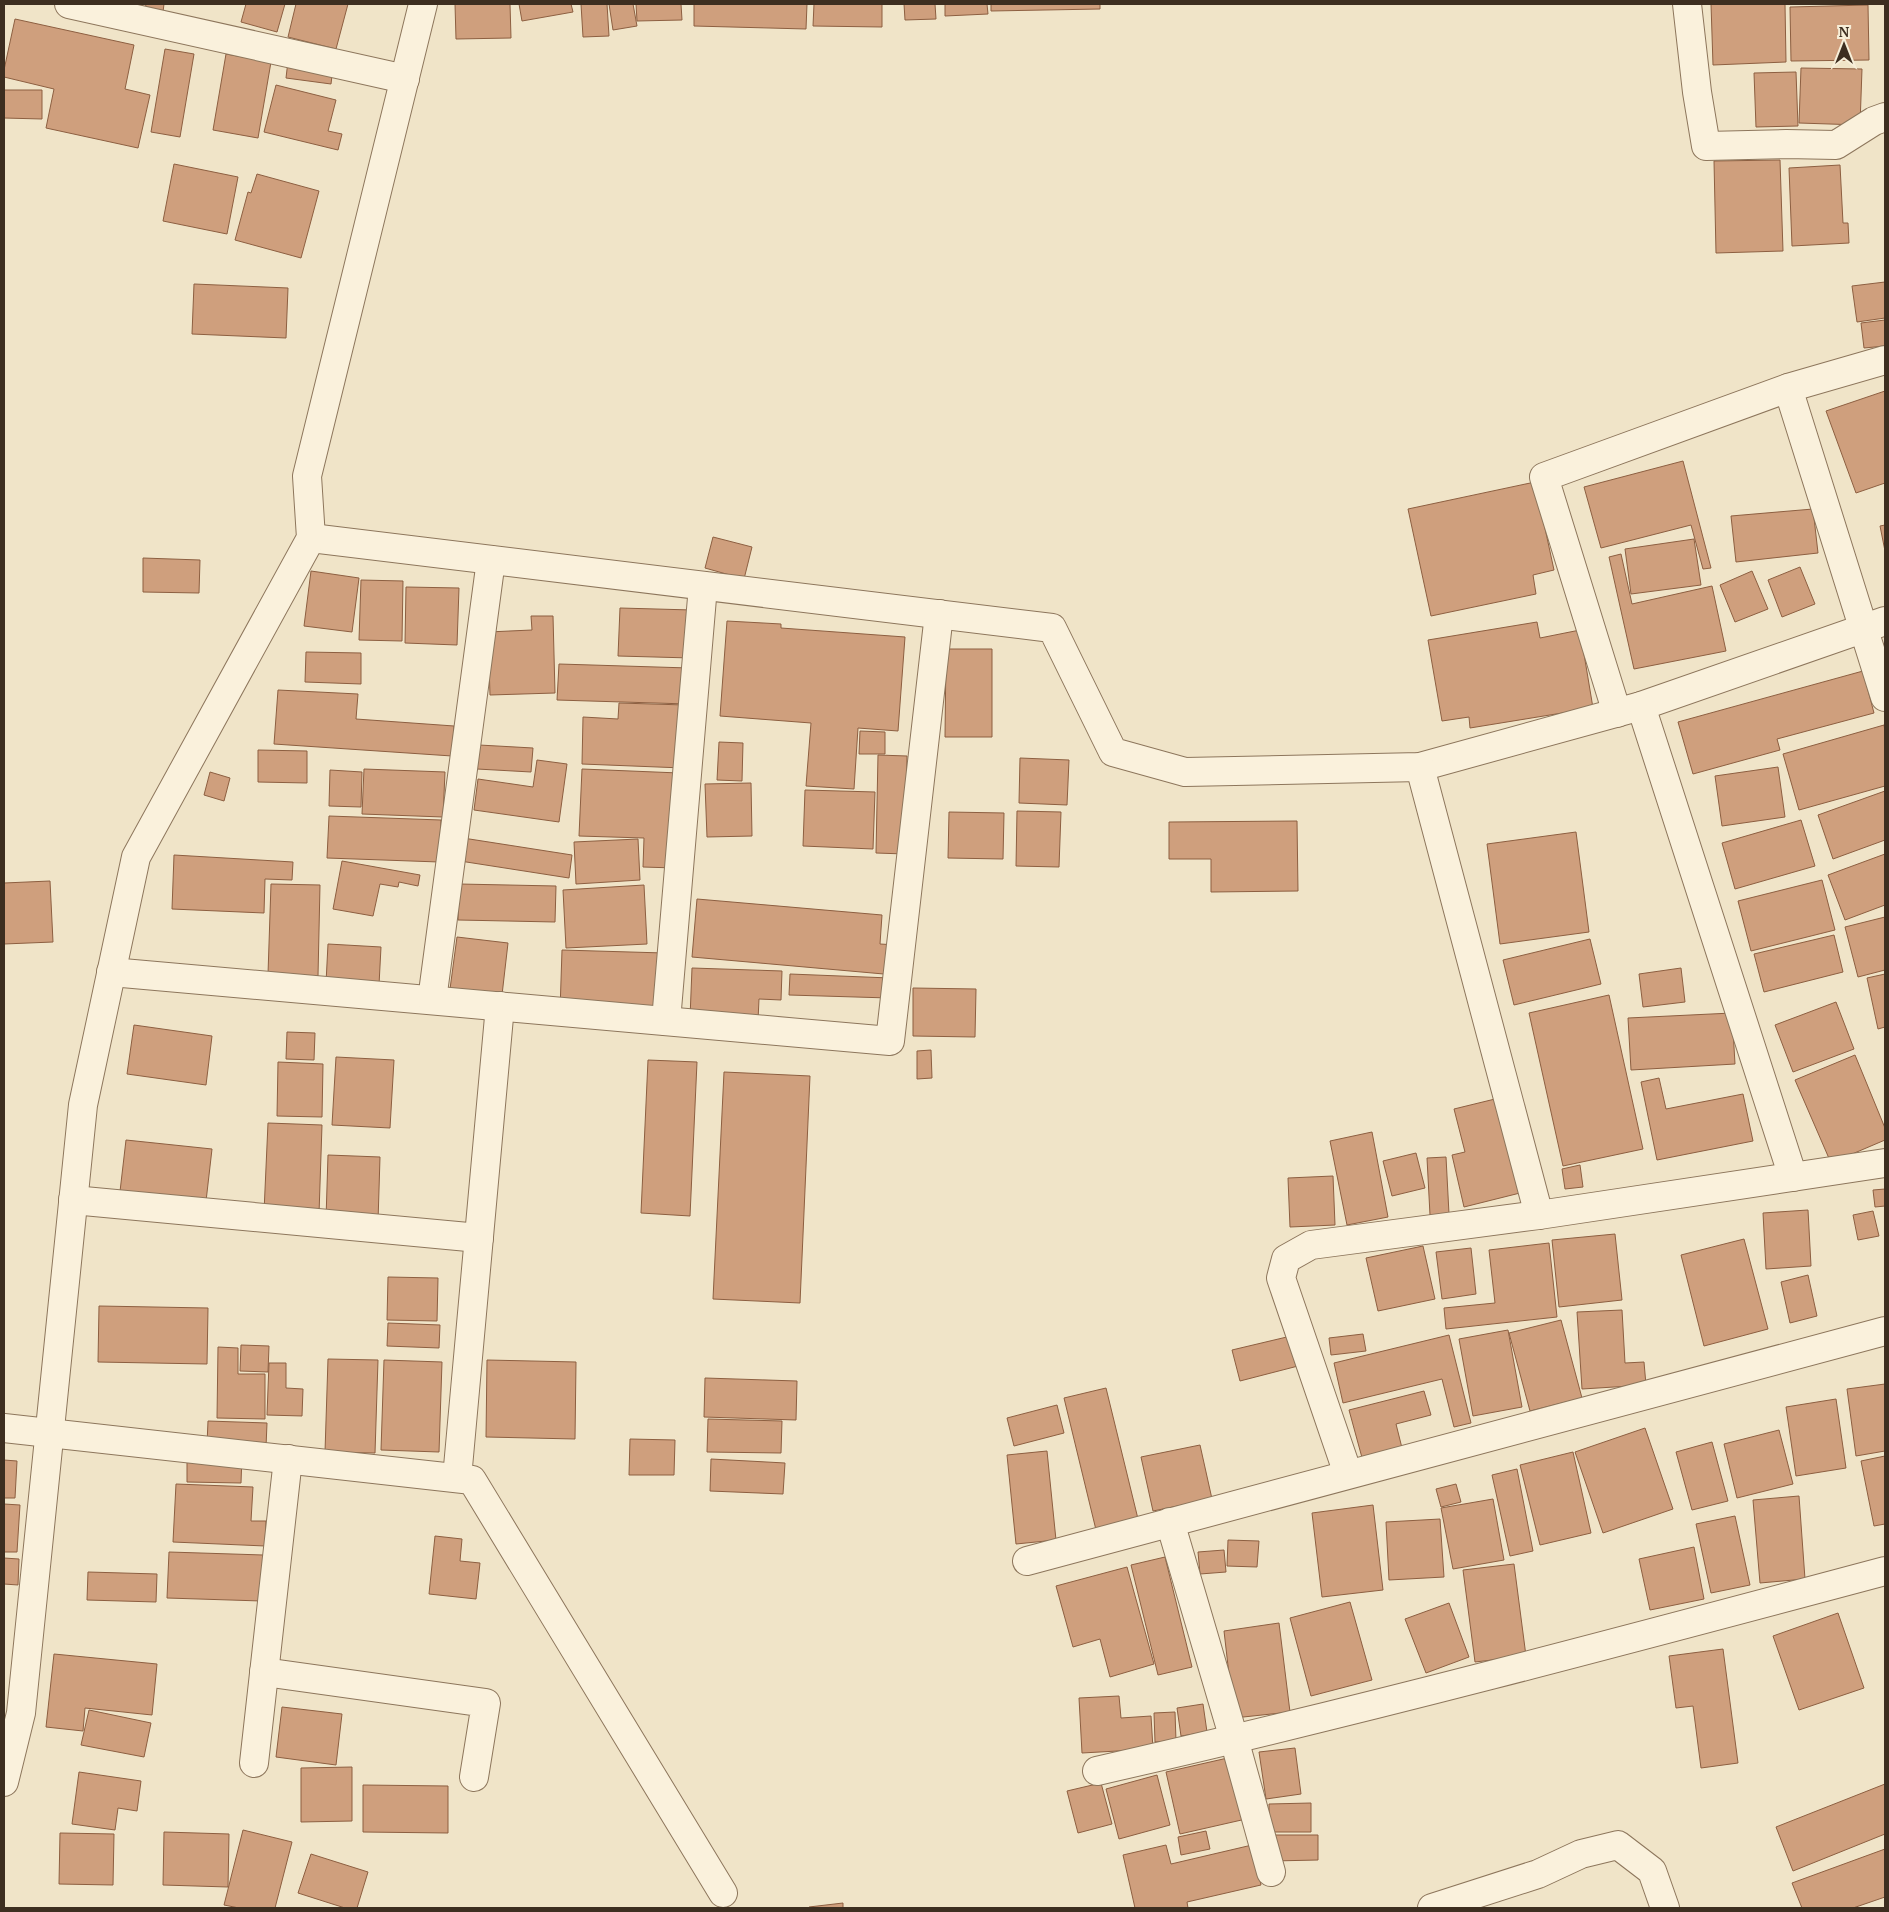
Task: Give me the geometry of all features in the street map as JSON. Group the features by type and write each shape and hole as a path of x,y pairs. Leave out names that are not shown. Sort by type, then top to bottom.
{"street":[{"path":"69,4 405,79"},
{"path":"4,1782 50,1433 83,1105 136,857 310,538 307,476 423,4"},
{"path":"1688,4 1697,92 1706,146 1786,144 1836,146 1874,121 1885,118"},
{"path":"1793,1177 1629,709 1544,477 1788,388 1885,360"},
{"path":"1788,388 1874,625 1885,697"},
{"path":"310,538 1052,628 1113,752 1185,772 1420,767 1629,709 1874,625"},
{"path":"432,1000 491,560"},
{"path":"666,1022 703,586"},
{"path":"111,972 890,1041 939,614"},
{"path":"1420,767 1539,1215"},
{"path":"457,1478 500,1006"},
{"path":"1348,1474 1281,1278 1286,1259 1311,1245 1539,1215 1885,1163"},
{"path":"73,1200 479,1238"},
{"path":"1027,1561 1885,1331"},
{"path":"4,1428 472,1480 723,1892"},
{"path":"254,1764 288,1460"},
{"path":"1170,1522 1234,1739 1270,1872"},
{"path":"1097,1771 1234,1739 1885,1571"},
{"path":"264,1672 486,1703 474,1777"},
{"path":"1432,1908 1538,1874 1581,1854 1618,1846 1652,1871 1665,1908"}],"building":[{"path":"146,4 164,4 163,12 145,10"},
{"path":"246,4 285,4 277,32 241,22"},
{"path":"296,4 348,4 336,49 288,37"},
{"path":"455,4 510,4 511,38 456,39"},
{"path":"519,4 571,4 573,12 522,21"},
{"path":"581,4 607,4 609,36 583,37"},
{"path":"609,4 633,4 637,26 613,30"},
{"path":"636,4 681,4 682,20 637,21"},
{"path":"694,4 807,4 806,29 694,26"},
{"path":"814,4 882,4 882,27 813,26"},
{"path":"904,4 935,4 936,19 905,20"},
{"path":"945,4 987,4 988,14 945,16"},
{"path":"991,4 1100,4 1100,9 991,11"},
{"path":"1711,4 1785,4 1786,62 1713,65"},
{"path":"1868,5 1869,60 1791,61 1790,7"},
{"path":"15,19 134,45 125,89 150,95 138,148 46,128 54,89 4,77"},
{"path":"165,49 194,54 180,137 151,132"},
{"path":"226,54 271,62 258,138 213,130"},
{"path":"288,61 333,67 331,84 286,78"},
{"path":"1801,68 1862,69 1860,125 1799,123"},
{"path":"1796,72 1798,126 1756,127 1754,73"},
{"path":"276,85 336,100 328,131 342,134 338,150 264,132"},
{"path":"4,90 42,90 42,119 4,118"},
{"path":"1780,160 1783,251 1716,253 1714,161"},
{"path":"174,164 238,177 227,234 163,221"},
{"path":"1840,165 1843,223 1848,223 1849,243 1792,246 1789,168"},
{"path":"257,174 319,191 301,258 235,240 248,192 251,193"},
{"path":"1885,282 1885,318 1857,322 1852,286"},
{"path":"194,284 288,288 286,338 192,334"},
{"path":"1885,320 1885,346 1864,348 1861,323"},
{"path":"1885,391 1885,483 1856,493 1826,411"},
{"path":"1683,461 1711,568 1703,569 1691,525 1601,548 1584,487"},
{"path":"1535,482 1554,570 1533,575 1536,594 1431,616 1408,509"},
{"path":"1813,509 1818,553 1736,562 1731,516"},
{"path":"1885,525 1885,551 1880,526"},
{"path":"713,537 752,547 744,579 705,568"},
{"path":"1694,539 1701,585 1631,594 1625,549"},
{"path":"1621,554 1632,604 1712,586 1726,651 1634,669 1609,557"},
{"path":"143,558 200,560 199,593 143,592"},
{"path":"1800,567 1815,604 1782,617 1768,580"},
{"path":"311,571 359,578 352,632 304,626"},
{"path":"1752,571 1768,609 1735,622 1720,585"},
{"path":"361,580 403,581 402,641 359,640"},
{"path":"406,587 459,588 457,645 405,643"},
{"path":"620,608 692,610 691,658 618,656"},
{"path":"531,616 553,616 555,693 490,695 488,632 532,630"},
{"path":"727,621 781,624 781,628 905,637 898,731 858,728 854,789 806,786 811,723 720,716"},
{"path":"1537,622 1540,638 1580,630 1593,708 1470,728 1469,717 1442,721 1428,640"},
{"path":"946,649 992,649 992,737 945,737"},
{"path":"306,652 361,653 361,684 305,682"},
{"path":"559,664 689,668 688,704 557,700"},
{"path":"1863,671 1874,713 1777,739 1780,750 1693,774 1678,722"},
{"path":"278,690 358,694 356,719 454,726 452,756 274,744"},
{"path":"619,703 685,705 683,768 582,764 583,717 618,719"},
{"path":"1884,725 1885,786 1799,810 1783,754"},
{"path":"860,731 885,732 885,754 859,754"},
{"path":"719,742 743,743 742,781 717,780"},
{"path":"479,745 533,748 531,772 477,769"},
{"path":"258,750 307,751 307,783 258,782"},
{"path":"878,755 907,756 905,854 876,853"},
{"path":"1020,758 1069,760 1067,805 1019,803"},
{"path":"537,760 567,764 559,822 474,810 478,779 533,787"},
{"path":"1778,767 1785,817 1722,826 1715,776"},
{"path":"364,769 445,772 443,817 362,814"},
{"path":"582,769 679,773 675,868 643,867 644,838 579,836"},
{"path":"330,770 362,772 361,807 329,806"},
{"path":"210,772 230,778 224,801 204,795"},
{"path":"751,783 752,836 707,837 705,784"},
{"path":"805,790 875,792 873,849 803,846"},
{"path":"1885,791 1885,840 1833,859 1818,815"},
{"path":"1017,811 1061,812 1059,867 1016,866"},
{"path":"949,812 1004,813 1003,859 948,858"},
{"path":"329,816 441,820 439,862 327,858"},
{"path":"1801,820 1815,866 1735,889 1722,843"},
{"path":"1297,821 1298,891 1211,892 1211,859 1169,859 1169,822"},
{"path":"1576,832 1589,932 1500,944 1487,844"},
{"path":"463,838 572,855 569,878 460,861"},
{"path":"638,839 640,880 576,884 574,842"},
{"path":"1885,854 1885,905 1845,920 1828,875"},
{"path":"174,855 293,862 292,880 265,879 264,913 172,909"},
{"path":"342,861 420,875 418,886 399,882 398,887 380,884 373,916 333,909"},
{"path":"1822,880 1835,930 1751,951 1738,901"},
{"path":"50,881 53,942 4,944 4,883"},
{"path":"271,884 320,885 318,976 268,974"},
{"path":"459,884 556,886 555,922 458,920"},
{"path":"644,885 647,944 566,948 563,890"},
{"path":"697,899 882,915 880,944 897,945 895,975 692,957"},
{"path":"1885,917 1885,970 1858,977 1845,927"},
{"path":"1834,935 1843,972 1764,992 1754,954"},
{"path":"457,937 508,943 502,995 450,989"},
{"path":"1590,939 1601,984 1514,1005 1503,960"},
{"path":"328,944 381,947 379,985 326,983"},
{"path":"562,950 664,953 662,1013 560,1011"},
{"path":"692,968 782,971 781,1000 759,999 758,1021 690,1018"},
{"path":"1681,968 1685,1002 1643,1007 1639,974"},
{"path":"790,974 890,978 889,998 789,995"},
{"path":"1885,974 1885,1027 1878,1029 1867,978"},
{"path":"913,988 976,989 975,1037 913,1036"},
{"path":"1609,995 1643,1149 1563,1166 1529,1013"},
{"path":"1836,1002 1854,1049 1793,1072 1775,1025"},
{"path":"1732,1013 1735,1064 1631,1070 1628,1018"},
{"path":"134,1025 212,1036 206,1085 127,1074"},
{"path":"287,1032 315,1033 314,1060 286,1059"},
{"path":"931,1050 932,1078 917,1079 917,1051"},
{"path":"1855,1055 1885,1128 1885,1140 1831,1163 1795,1080"},
{"path":"336,1057 394,1060 390,1128 332,1125"},
{"path":"648,1060 697,1062 690,1216 641,1213"},
{"path":"278,1062 323,1064 322,1117 277,1116"},
{"path":"724,1072 810,1076 800,1303 713,1299"},
{"path":"1659,1078 1666,1109 1743,1094 1753,1141 1657,1160 1641,1082"},
{"path":"1495,1099 1520,1193 1464,1207 1452,1155 1465,1152 1454,1109"},
{"path":"268,1123 322,1125 319,1214 264,1212"},
{"path":"1372,1132 1388,1217 1347,1225 1330,1141"},
{"path":"126,1140 212,1149 205,1210 119,1200"},
{"path":"1416,1153 1425,1188 1392,1196 1383,1161"},
{"path":"328,1155 380,1157 378,1222 326,1219"},
{"path":"1446,1157 1449,1214 1430,1215 1427,1158"},
{"path":"1580,1165 1583,1187 1565,1189 1562,1169"},
{"path":"1333,1176 1335,1225 1290,1227 1288,1178"},
{"path":"1885,1189 1885,1206 1875,1207 1873,1190"},
{"path":"1808,1210 1811,1266 1766,1269 1763,1213"},
{"path":"1873,1211 1879,1236 1858,1240 1853,1215"},
{"path":"1615,1234 1622,1300 1559,1307 1552,1240"},
{"path":"1744,1239 1768,1329 1704,1346 1681,1255"},
{"path":"1549,1243 1557,1317 1446,1329 1444,1308 1495,1303 1489,1250"},
{"path":"1423,1246 1435,1299 1378,1311 1366,1258"},
{"path":"1471,1248 1476,1294 1442,1299 1436,1252"},
{"path":"1808,1275 1817,1316 1790,1323 1781,1282"},
{"path":"388,1277 438,1278 437,1321 387,1320"},
{"path":"99,1306 208,1308 207,1364 98,1362"},
{"path":"1622,1310 1625,1363 1644,1362 1646,1385 1582,1389 1577,1312"},
{"path":"1561,1320 1582,1398 1530,1411 1509,1333"},
{"path":"388,1323 440,1325 439,1348 387,1346"},
{"path":"1508,1330 1522,1407 1473,1416 1459,1339"},
{"path":"1363,1334 1366,1351 1331,1355 1329,1338"},
{"path":"1449,1335 1471,1423 1454,1427 1442,1379 1343,1403 1334,1363"},
{"path":"1291,1336 1298,1366 1240,1381 1232,1350"},
{"path":"241,1345 269,1346 268,1372 240,1371"},
{"path":"218,1347 238,1348 238,1374 265,1374 265,1419 217,1418"},
{"path":"328,1359 378,1360 375,1453 325,1452"},
{"path":"384,1360 442,1362 439,1452 381,1450"},
{"path":"487,1360 576,1362 575,1439 486,1437"},
{"path":"269,1363 286,1363 286,1388 303,1389 302,1416 267,1415"},
{"path":"705,1378 797,1381 796,1420 704,1417"},
{"path":"1885,1384 1885,1451 1856,1456 1847,1389"},
{"path":"1106,1388 1139,1523 1097,1534 1064,1398"},
{"path":"1424,1391 1431,1415 1396,1424 1404,1456 1364,1465 1349,1410"},
{"path":"1836,1399 1846,1468 1796,1476 1786,1407"},
{"path":"1057,1405 1064,1433 1014,1446 1007,1418"},
{"path":"708,1419 782,1421 781,1453 707,1452"},
{"path":"208,1421 267,1423 266,1447 207,1444"},
{"path":"1645,1428 1673,1509 1603,1533 1575,1452"},
{"path":"1779,1430 1793,1484 1737,1498 1724,1444"},
{"path":"630,1439 675,1440 674,1475 629,1475"},
{"path":"1712,1442 1728,1501 1692,1510 1676,1452"},
{"path":"1200,1445 1212,1499 1153,1511 1141,1457"},
{"path":"1047,1451 1056,1540 1016,1544 1007,1455"},
{"path":"187,1452 242,1455 241,1483 187,1482"},
{"path":"1573,1452 1591,1533 1540,1545 1520,1465"},
{"path":"1885,1456 1885,1524 1874,1526 1861,1461"},
{"path":"711,1459 785,1463 783,1494 710,1491"},
{"path":"4,1460 17,1461 15,1498 4,1498"},
{"path":"1517,1469 1533,1551 1510,1556 1492,1475"},
{"path":"176,1484 253,1487 251,1521 266,1521 265,1546 173,1542"},
{"path":"1456,1484 1461,1502 1441,1507 1436,1489"},
{"path":"1799,1496 1805,1579 1760,1583 1753,1500"},
{"path":"1493,1499 1504,1560 1453,1569 1441,1508"},
{"path":"4,1504 20,1505 17,1552 4,1552"},
{"path":"1373,1505 1383,1590 1322,1597 1312,1513"},
{"path":"1735,1516 1750,1585 1711,1593 1696,1524"},
{"path":"1440,1519 1444,1577 1389,1580 1386,1522"},
{"path":"435,1536 462,1539 460,1561 480,1563 476,1599 429,1594"},
{"path":"1228,1540 1259,1541 1257,1567 1227,1566"},
{"path":"1694,1547 1704,1599 1650,1610 1639,1559"},
{"path":"1224,1550 1226,1572 1200,1574 1198,1552"},
{"path":"169,1552 263,1555 261,1601 167,1598"},
{"path":"1165,1557 1192,1667 1158,1675 1131,1565"},
{"path":"4,1558 19,1559 18,1585 4,1584"},
{"path":"1514,1564 1526,1656 1475,1662 1463,1570"},
{"path":"1127,1567 1154,1664 1110,1677 1100,1639 1073,1647 1056,1586"},
{"path":"88,1572 157,1574 156,1602 87,1600"},
{"path":"1350,1602 1372,1680 1311,1696 1290,1618"},
{"path":"1449,1603 1469,1657 1426,1673 1405,1619"},
{"path":"1838,1613 1864,1688 1799,1710 1773,1636"},
{"path":"1279,1623 1290,1712 1234,1718 1224,1631"},
{"path":"1723,1649 1738,1763 1701,1768 1693,1706 1676,1708 1669,1656"},
{"path":"54,1654 157,1664 152,1715 85,1708 83,1731 46,1727"},
{"path":"1119,1696 1121,1718 1151,1716 1153,1749 1082,1753 1079,1698"},
{"path":"1203,1704 1207,1732 1181,1736 1177,1708"},
{"path":"282,1707 342,1714 336,1765 276,1757"},
{"path":"89,1710 151,1723 144,1757 81,1745"},
{"path":"1175,1712 1176,1741 1155,1742 1154,1713"},
{"path":"1295,1748 1301,1794 1266,1799 1259,1752"},
{"path":"1232,1757 1246,1819 1180,1834 1166,1772"},
{"path":"352,1767 352,1821 301,1822 301,1768"},
{"path":"79,1772 141,1781 137,1811 118,1808 115,1830 72,1824"},
{"path":"1157,1775 1170,1825 1119,1839 1106,1789"},
{"path":"1101,1783 1112,1824 1078,1833 1067,1791"},
{"path":"1885,1784 1885,1834 1793,1871 1776,1827"},
{"path":"363,1785 448,1786 448,1833 363,1832"},
{"path":"1311,1803 1311,1832 1269,1832 1269,1804"},
{"path":"243,1830 292,1842 275,1908 239,1908 224,1905"},
{"path":"1206,1831 1210,1849 1181,1855 1178,1837"},
{"path":"164,1832 229,1834 228,1887 163,1885"},
{"path":"60,1833 114,1834 113,1885 59,1884"},
{"path":"1272,1835 1318,1835 1318,1860 1272,1861"},
{"path":"1166,1845 1171,1864 1252,1845 1261,1885 1187,1902 1188,1908 1135,1908 1123,1855"},
{"path":"1885,1849 1885,1897 1853,1908 1802,1908 1792,1883"},
{"path":"311,1854 368,1872 357,1908 345,1908 298,1893"},
{"path":"843,1903 843,1908 809,1908 809,1907"}]}
